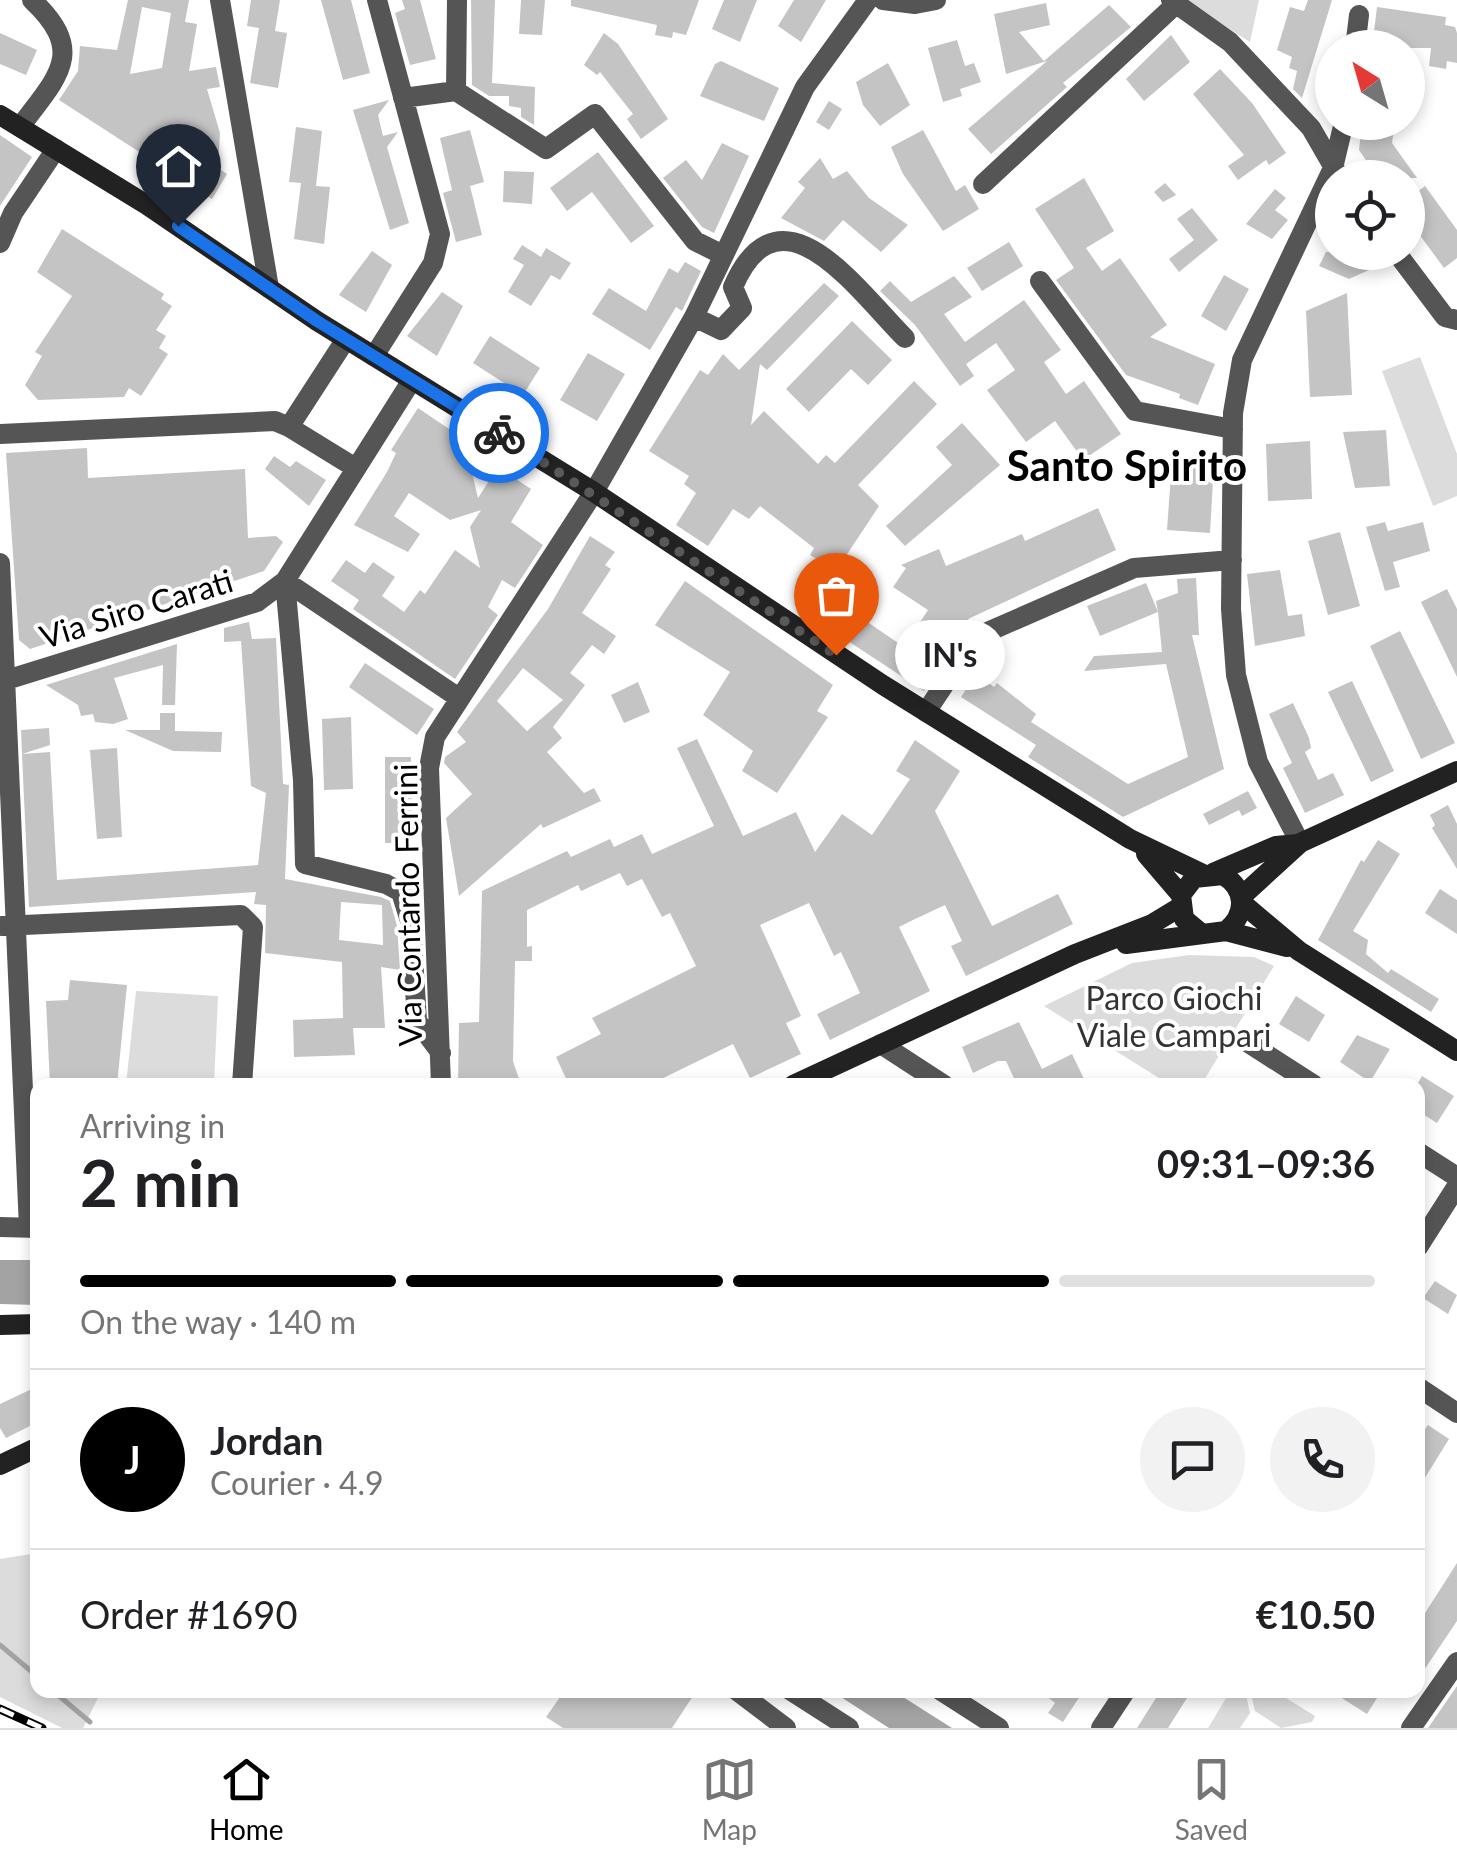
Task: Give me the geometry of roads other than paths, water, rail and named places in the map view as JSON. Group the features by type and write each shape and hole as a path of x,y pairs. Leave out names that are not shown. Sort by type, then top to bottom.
{"street":[{"path":"20,127 50,86 64,56 58,28 32,0"},
{"path":"220,0 269,288"},
{"path":"374,356 433,263 440,234 377,0"},
{"path":"456,91 457,0"},
{"path":"840,0 863,6"},
{"path":"883,0 915,4 936,0"},
{"path":"984,184 1174,2 1230,42 1311,128 1329,160"},
{"name":"Via Contardo Ferrini","path":"441,1078 429,768 435,737 594,492 694,317 805,87 863,6"},
{"path":"1358,30 1360,15"},
{"path":"404,98 456,91 546,149 595,114 695,240 723,255"},
{"path":"0,116 346,339 594,492 926,712 1130,840 1231,880 1242,900 1298,951 1457,1051"},
{"path":"0,242 56,149"},
{"path":"1300,843 1258,762 1236,675 1232,560 1234,429 1242,360 1315,216"},
{"path":"694,317 721,330 742,308 733,287 744,261 772,239 790,239 821,254 905,338"},
{"path":"1410,270 1445,317 1457,320"},
{"path":"1040,280 1135,411 1234,429"},
{"path":"289,428 346,339"},
{"path":"412,380 285,581 303,780 305,864 386,884 401,892 411,924 417,1022 441,1053"},
{"path":"0,434 275,421 354,467"},
{"path":"926,712 976,637 1134,568 1232,560"},
{"path":"0,564 6,926 30,1194"},
{"path":"285,581 459,698"},
{"name":"Via Siro Carati","path":"3,681 256,602 285,581"},
{"path":"808,1078 1075,954 1152,924 1180,901 1186,884 1208,873 1276,846 1300,843 1457,771"},
{"path":"1130,840 1180,901 1184,919 1202,934"},
{"path":"1226,931 1235,924 1242,900 1300,843"},
{"path":"6,926 241,915 253,927 242,1078"},
{"path":"1075,954 1226,931 1298,951"},
{"path":"1244,1040 1303,1078"},
{"path":"880,1044 933,1078"},
{"path":"1425,1157 1457,1178"},
{"path":"1425,1236 1457,1186"},
{"path":"0,1228 30,1228"},
{"path":"0,1326 30,1324"},
{"path":"1425,1391 1457,1412"},
{"path":"0,1465 30,1451"},
{"path":"1412,1728 1457,1662"},
{"path":"747,1698 786,1728"},
{"path":"802,1698 849,1728"},
{"path":"953,1698 1000,1728"},
{"path":"1102,1728 1121,1698"},
{"path":"1423,1698 1429,1702"}],"waterway":[{"path":"0,1645 30,1670"},
{"path":"62,1698 90,1722"}],"railway":[{"path":"0,1709 42,1728"}],"place":[{"name":"IN's","path":"836,655"}],"district":[{"name":"Santo Spirito","path":"1127,465"}],"park label":[{"name":"Parco Giochi Viale Campari","path":"1174,1016"}]}
